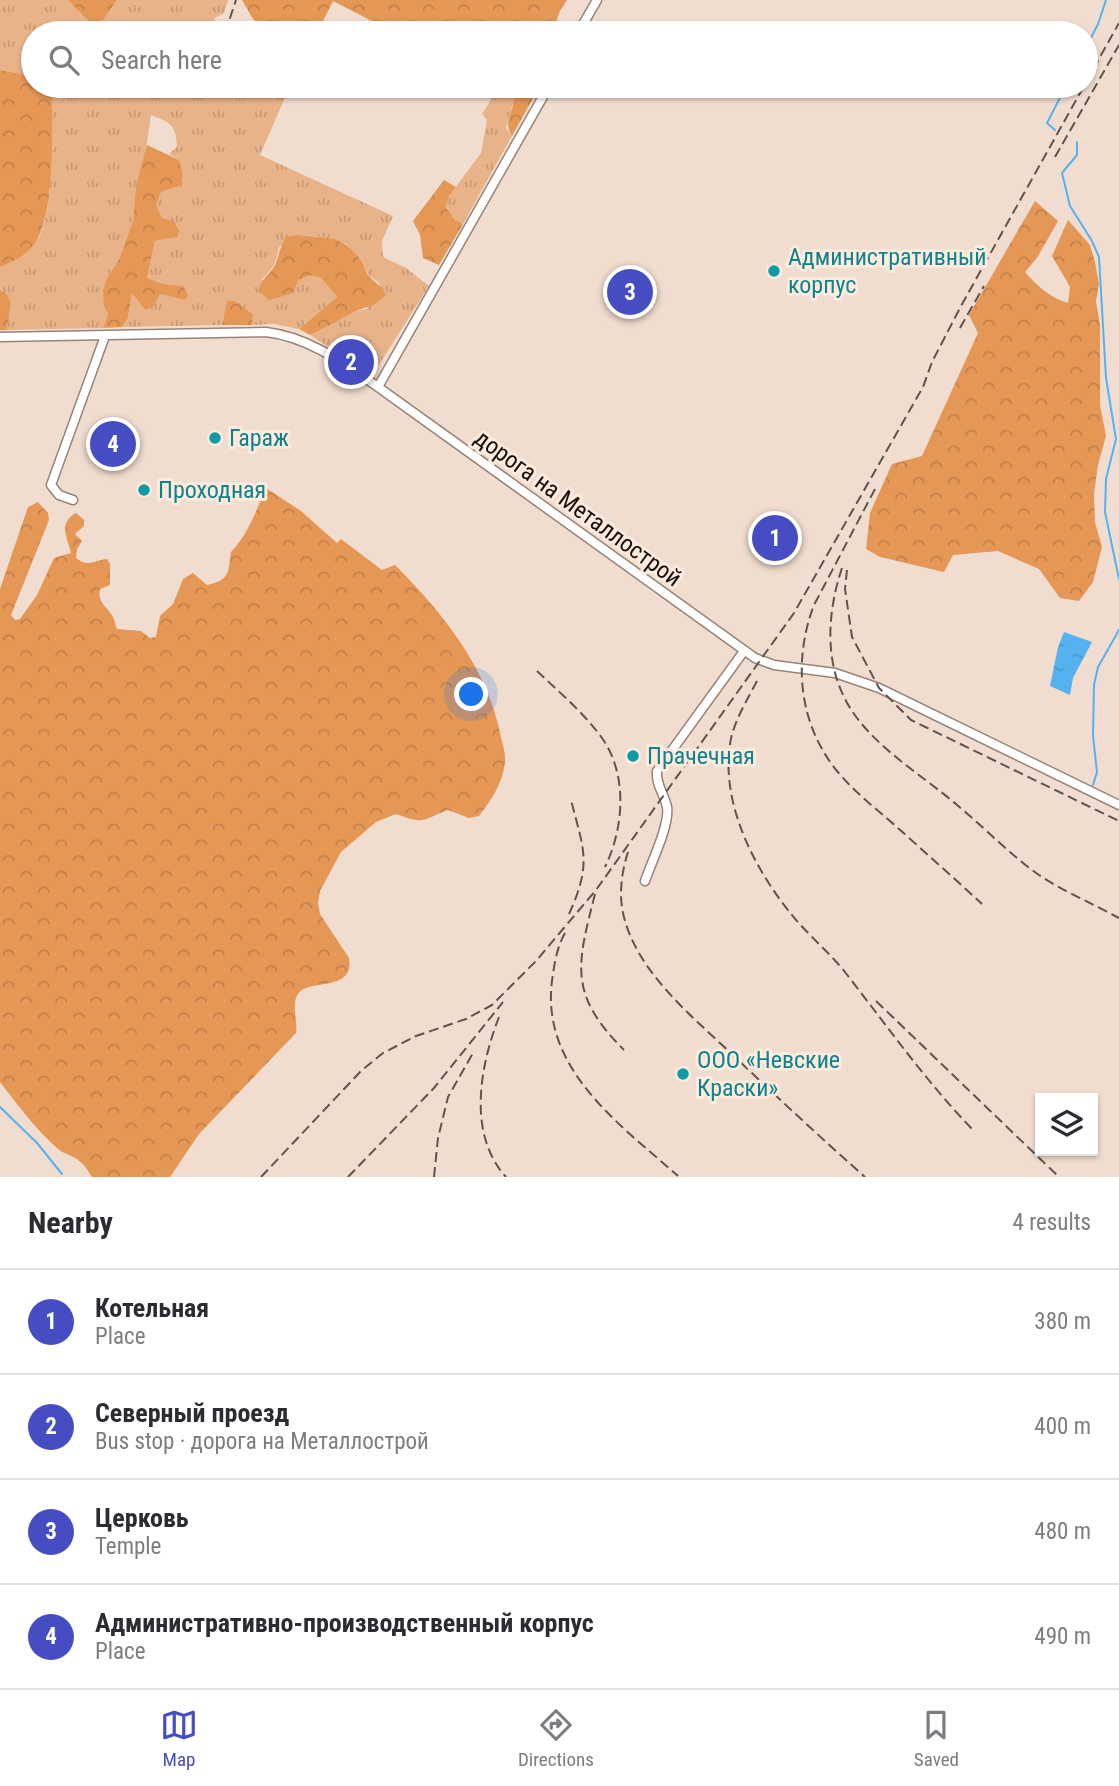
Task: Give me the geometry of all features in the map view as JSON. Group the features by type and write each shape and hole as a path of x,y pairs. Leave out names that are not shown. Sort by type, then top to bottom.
{"street":[{"path":"585,21 597,0"},
{"path":"378,387 542,98"},
{"name":"дорога на Металлострой","path":"0,337 256,332 285,334 303,340 378,387 744,651 774,666 835,673 879,688 1119,805"},
{"path":"73,500 59,495 51,485 105,336"},
{"path":"645,881 667,819 667,808 657,781 657,771 744,651"}],"green space":[{"path":"0,0 68,0 88,21 21,21 21,74 0,70"},
{"path":"68,0 117,0 103,21 88,21"},
{"path":"117,0 228,0 224,13 214,21 103,21"},
{"path":"242,0 567,0 556,21 372,21 333,1 323,21 253,19"},
{"path":"0,70 21,74 21,98 52,98 52,130 49,196 40,234 25,254 0,267"},
{"path":"52,98 285,98 260,155 393,216 382,241 383,257 406,268 429,286 375,371 370,373 310,335 355,311 367,309 380,283 369,276 363,262 346,244 323,237 298,235 279,247 273,265 261,280 298,281 309,275 321,278 337,297 299,329 274,324 252,325 253,314 233,301 227,302 222,325 122,327 128,318 132,292 138,301 154,306 160,294 185,300 183,286 164,284 147,278 155,241 178,237 179,231 162,218 156,205 161,192 168,188 179,160 169,154 177,147 174,129 151,115 145,156 136,185 133,221 119,259 107,278 104,306 108,314 103,328 7,330 11,304 8,295 0,290 0,267 23,253 41,233 48,201"},
{"path":"492,98 514,98 506,128 512,136 463,224 455,220 446,206 449,196 481,153 487,120 482,114"},
{"path":"533,98 512,136 508,125 514,99"},
{"path":"147,145 179,160 183,175 181,185 161,192 156,205 162,218 174,221 179,231 178,237 155,241 147,278 164,284 183,286 188,295 185,300 160,294 154,306 145,310 132,293 128,318 122,327 103,328 108,314 104,306 103,291 107,278 119,259 133,221 136,185"},
{"path":"444,180 456,187 449,196 446,207 455,220 463,224 439,265 423,258 420,235 413,221"},
{"path":"1035,201 1058,221 1037,258 1025,272 1045,291 1068,303 1070,287 1052,256 1068,220 1090,245 1099,284 1096,301 1100,326 1100,405 1106,436 1094,494 1095,522 1102,547 1093,582 1079,601 1060,598 1039,569 998,551 953,555 944,572 880,557 866,549 870,513 892,464 922,456 978,333 969,315"},
{"path":"298,235 333,239 346,245 361,260 368,275 386,295 373,305 310,335 299,329 337,297 321,278 309,275 298,281 293,293 269,300 258,291 275,265 286,237"},
{"path":"0,290 8,295 11,304 7,330 0,330"},
{"path":"227,301 234,301 253,314 252,325 222,325"},
{"path":"266,488 301,511 337,543 341,539 382,570 395,565 430,603 461,644 486,688 503,747 504,771 496,791 479,816 469,818 448,810 419,820 396,814 376,822 341,852 320,891 318,903 320,914 349,958 349,969 345,976 338,981 303,989 298,994 295,1003 296,1033 199,1134 170,1177 92,1177 80,1162 58,1149 42,1134 0,1082 0,589 28,507 38,502 48,513 49,520 11,615 15,620 20,619 37,595 54,558 71,553 65,526 76,513 84,520 84,526 75,534 82,541 76,558 88,563 107,559 110,564 110,585 100,589 99,594 117,629 141,631 150,638 156,637 160,616 173,604 183,579 193,573 207,585 224,578 231,552 247,530"}],"water":[{"path":"1064,632 1092,642 1073,678 1070,695 1050,686"}],"waterway":[{"path":"1098,24 1106,0"},
{"path":"1055,130 1047,123 1060,98"},
{"path":"1077,142 1077,155 1062,173 1070,206 1099,257 1106,378 1116,439 1106,479 1105,512 1119,579"},
{"path":"1093,785 1097,772 1093,736 1094,685 1098,667 1119,630"},
{"path":"0,1107 37,1143 62,1174"}],"railway":[{"path":"229,21 236,0"},
{"path":"1098,61 1119,23"},
{"path":"1098,82 1119,45"},
{"path":"261,1177 361,1071 383,1053 416,1036 466,1019 492,1005 536,961 596,890 794,613 923,387 932,362 961,306 1077,98"},
{"path":"1055,157 1089,98"},
{"path":"960,328 984,286"},
{"path":"875,489 814,605 807,626 802,669 807,712 824,752 844,779 982,904"},
{"path":"842,568 831,617 831,651 838,683 855,715 881,744 1028,867 1119,918"},
{"path":"847,570 845,589 852,637 879,688 911,720 1119,821"},
{"path":"537,671 595,729 616,768 619,819 605,867"},
{"path":"757,681 734,728 729,767 736,812 753,856 791,914 845,972 922,1072 972,1129"},
{"path":"569,914 583,869 582,845 571,800"},
{"path":"628,852 621,886 623,912 633,941 656,978 703,1027 865,1177"},
{"path":"595,894 582,960 585,995 593,1012 624,1050"},
{"path":"565,933 555,963 551,1007 557,1037 569,1064 607,1113 678,1176"},
{"path":"876,1001 1059,1177"},
{"path":"348,1177 434,1088 503,1002"},
{"path":"499,1017 487,1057 481,1099 486,1141 494,1160 506,1177"},
{"path":"434,1177 438,1138 448,1097 473,1053"}],"place":[{"name":"Административный корпус","path":"774,271"},
{"name":"Церковь","path":"630,292"},
{"name":"Северный проезд","path":"351,362"},
{"name":"Гараж","path":"215,438"},
{"name":"Административно-производственный корпус","path":"113,444"},
{"name":"Проходная","path":"144,490"},
{"name":"Котельная","path":"775,538"},
{"name":"Прачечная","path":"633,756"},
{"name":"ООО «Невские Краски»","path":"683,1074"}]}
